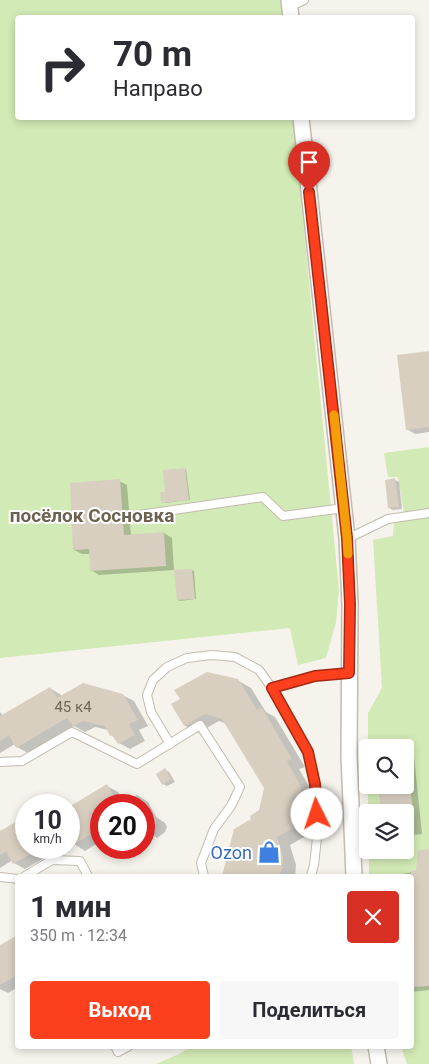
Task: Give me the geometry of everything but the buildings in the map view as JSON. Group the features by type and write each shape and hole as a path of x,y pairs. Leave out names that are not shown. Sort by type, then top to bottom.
{"street":[{"path":"301,120 347,538 350,604 349,756 354,874"},
{"path":"376,1049 379,1064"}],"lane":[{"path":"132,516 263,497 283,516 344,508"},
{"path":"347,538 388,519 429,514"},
{"path":"170,744 151,712 147,695 153,680 167,667 187,658 212,654 235,657 259,670 272,688 308,752 315,784 318,829 312,874"},
{"path":"272,688 315,676 349,673"},
{"path":"0,762 22,760 72,732 137,764 200,725 240,787 232,806 214,829 201,863 204,874"},
{"path":"28,874 52,860 80,861 87,874"},
{"path":"0,877 15,879"}],"green space":[{"path":"0,0 281,0 283,15 15,15 15,120 293,120 339,590 336,622 326,658 298,665 290,628 0,658"},
{"path":"429,447 429,1064 407,1064 402,1049 414,1049 414,874 369,874 369,859 414,859 414,804 368,804 368,794 414,794 414,739 368,739 368,713 382,688 373,540 393,536 394,522 404,513 398,477 388,477 384,453"},
{"path":"187,1049 352,1049 354,1064 156,1064"}],"slow traffic":[{"path":"334,415 348,554"}],"place":[{"name":"Ozon","path":"269,852"}],"district":[{"name":"посёлок Сосновка","path":"92,515"}],"route":[{"path":"309,192 347,538 350,604 349,673 315,676 272,688 308,752 315,784 317,814"}]}
